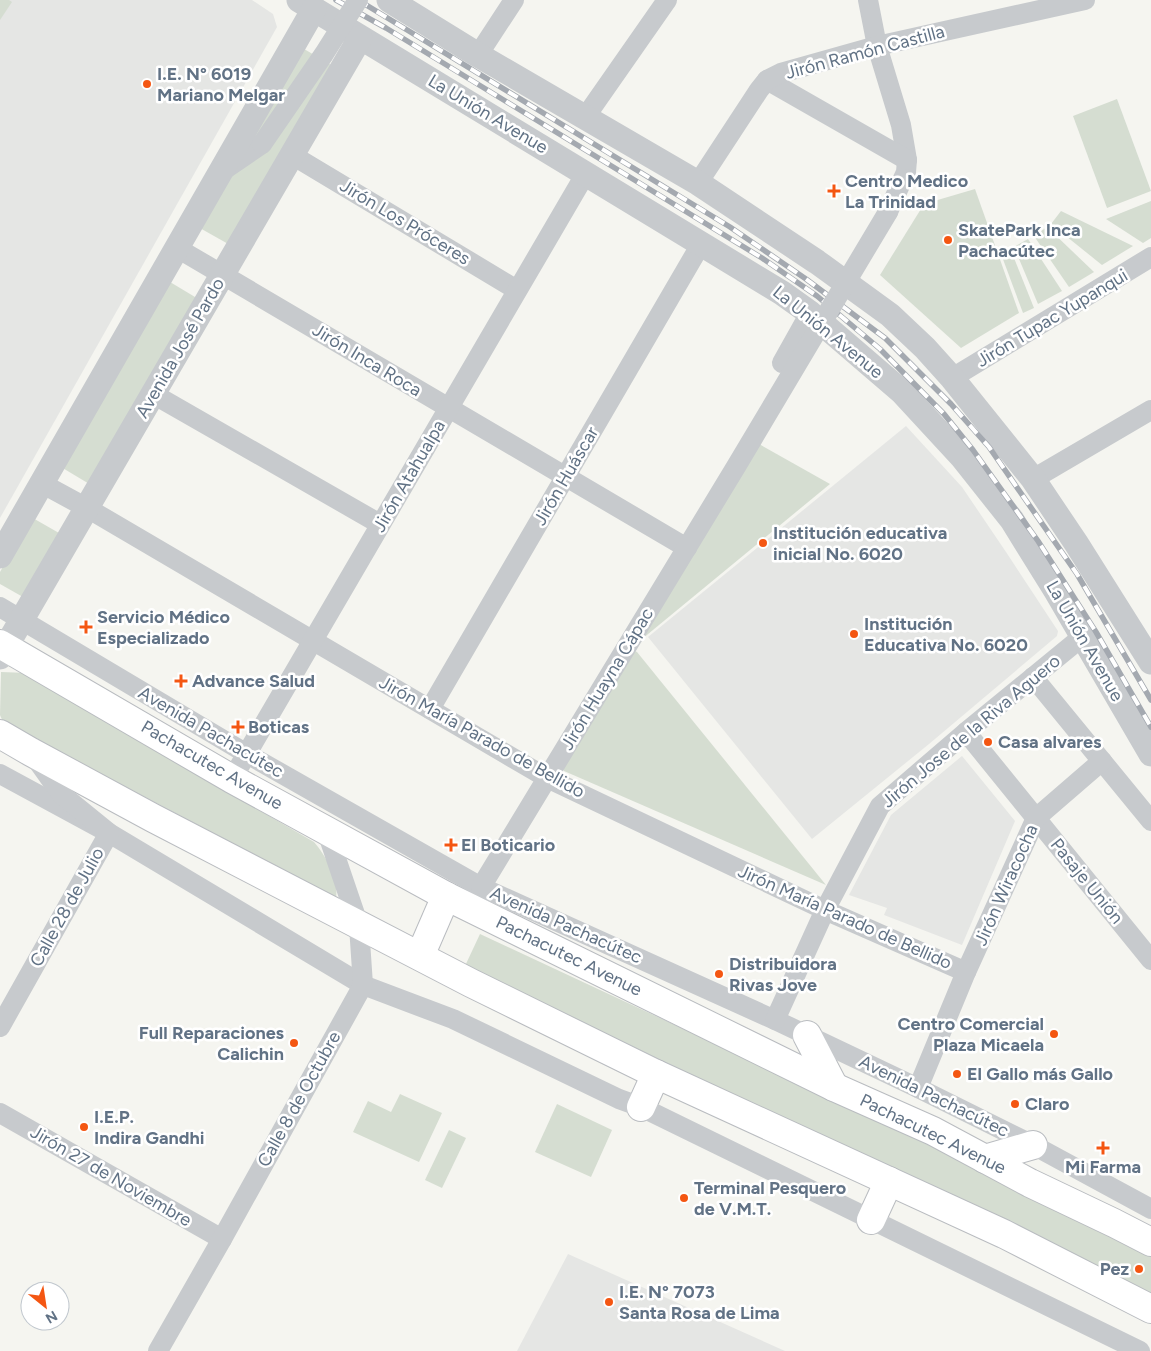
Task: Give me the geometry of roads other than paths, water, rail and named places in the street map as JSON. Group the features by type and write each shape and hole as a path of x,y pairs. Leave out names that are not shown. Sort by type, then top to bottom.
{"main road":[{"name":"Pachacutec Avenue","path":"2,650 232,779 302,816 327,832 446,896 834,1086 933,1131 1030,1183 1151,1242"},
{"path":"0,734 359,926 471,983 656,1074 1004,1234 1151,1309"},
{"path":"420,956 446,896"},
{"path":"807,1034 834,1086"},
{"path":"641,1107 656,1074"},
{"path":"984,1159 1033,1145"},
{"path":"871,1220 889,1180"}],"street":[{"path":"221,172 262,144 324,54 358,0"},
{"path":"389,0 478,55 586,116 698,183 809,257 890,315 925,348 952,378 1033,479 1151,662"},
{"path":"478,55 514,0"},
{"path":"586,116 667,0"},
{"path":"816,318 888,212 906,172 907,160 901,125 877,46 868,0"},
{"name":"Jirón Ramón Castilla","path":"698,183 767,80 781,73 877,46 1085,0"},
{"path":"0,556 221,172 307,5"},
{"name":"La Unión Avenue","path":"307,5 782,293 816,318 902,392 962,457 1012,520 1056,591 1151,754"},
{"name":"Avenida José Pardo","path":"2,650 22,620 360,38"},
{"path":"767,80 907,160"},
{"name":"Jirón Los Próceres","path":"292,155 517,290"},
{"name":"Jirón Atahualpa","path":"232,779 586,173"},
{"name":"Jirón Huáscar","path":"430,709 701,244"},
{"name":"Jirón Inca Roca","path":"177,248 686,548"},
{"name":"Jirón Tupac Yupanqui","path":"952,378 1151,257"},
{"name":"Jirón Huayna Cápac","path":"482,887 737,465 816,318"},
{"name":"Jirón Huayna Cápac","path":"686,548 692,520 816,318"},
{"path":"153,394 380,524"},
{"path":"1033,479 1151,410"},
{"name":"Jirón María Parado de Bellido","path":"42,483 547,778 825,910 966,972"},
{"name":"Avenida Pachacútec","path":"0,608 247,754 482,887 807,1034 1033,1145 1151,1209"},
{"name":"Jirón Jose de la Riva Aguero","path":"775,1020 825,910 880,806 966,732 1082,638"},
{"path":"1033,677 1151,821"},
{"name":"Pasaje Unión","path":"966,732 1151,960"},
{"name":"Calle 28 de Julio","path":"0,1027 109,833 61,794 31,752"},
{"name":"Jirón Wiracocha","path":"918,1088 966,972 1036,818 1102,761"},
{"path":"0,774 109,833 363,984 453,1019 619,1099 641,1107 1140,1351"},
{"path":"327,832 359,926 363,984"},
{"name":"Calle 8 de Octubre","path":"158,1351 363,984"},
{"name":"Jirón 27 de Noviembre","path":"0,1113 222,1239"}],"railway":[{"path":"336,0 386,28 762,258 817,296 880,349 944,414 973,450 1038,541 1096,632 1151,727"},
{"path":"358,0 730,227 806,279 885,338 951,404 989,447 1077,574 1151,700"}],"place":[{"name":"I.E. N° 6019 Mariano Melgar","path":"147,84"},
{"name":"Centro Medico La Trinidad","path":"834,191"},
{"name":"SkatePark Inca Pachacútec","path":"948,240"},
{"name":"Institución educativa inicial No. 6020","path":"763,543"},
{"name":"Servicio Médico Especializado","path":"86,627"},
{"name":"Institución Educativa No. 6020","path":"854,634"},
{"name":"Advance Salud","path":"181,681"},
{"name":"Boticas","path":"238,727"},
{"name":"Casa alvares","path":"988,742"},
{"name":"El Boticario","path":"451,845"},
{"name":"Distribuidora Rivas Jove","path":"719,974"},
{"name":"Centro Comercial Plaza Micaela","path":"1054,1034"},
{"name":"Full Reparaciones Calichin","path":"294,1043"},
{"name":"El Gallo más Gallo","path":"957,1074"},
{"name":"Claro","path":"1015,1104"},
{"name":"I.E.P. Indira Gandhi","path":"84,1127"},
{"name":"Mi Farma","path":"1103,1148"},
{"name":"Terminal Pesquero de V.M.T.","path":"684,1198"},
{"name":"Pez","path":"1139,1269"},
{"name":"I.E. N° 7073 Santa Rosa de Lima","path":"609,1302"}]}
